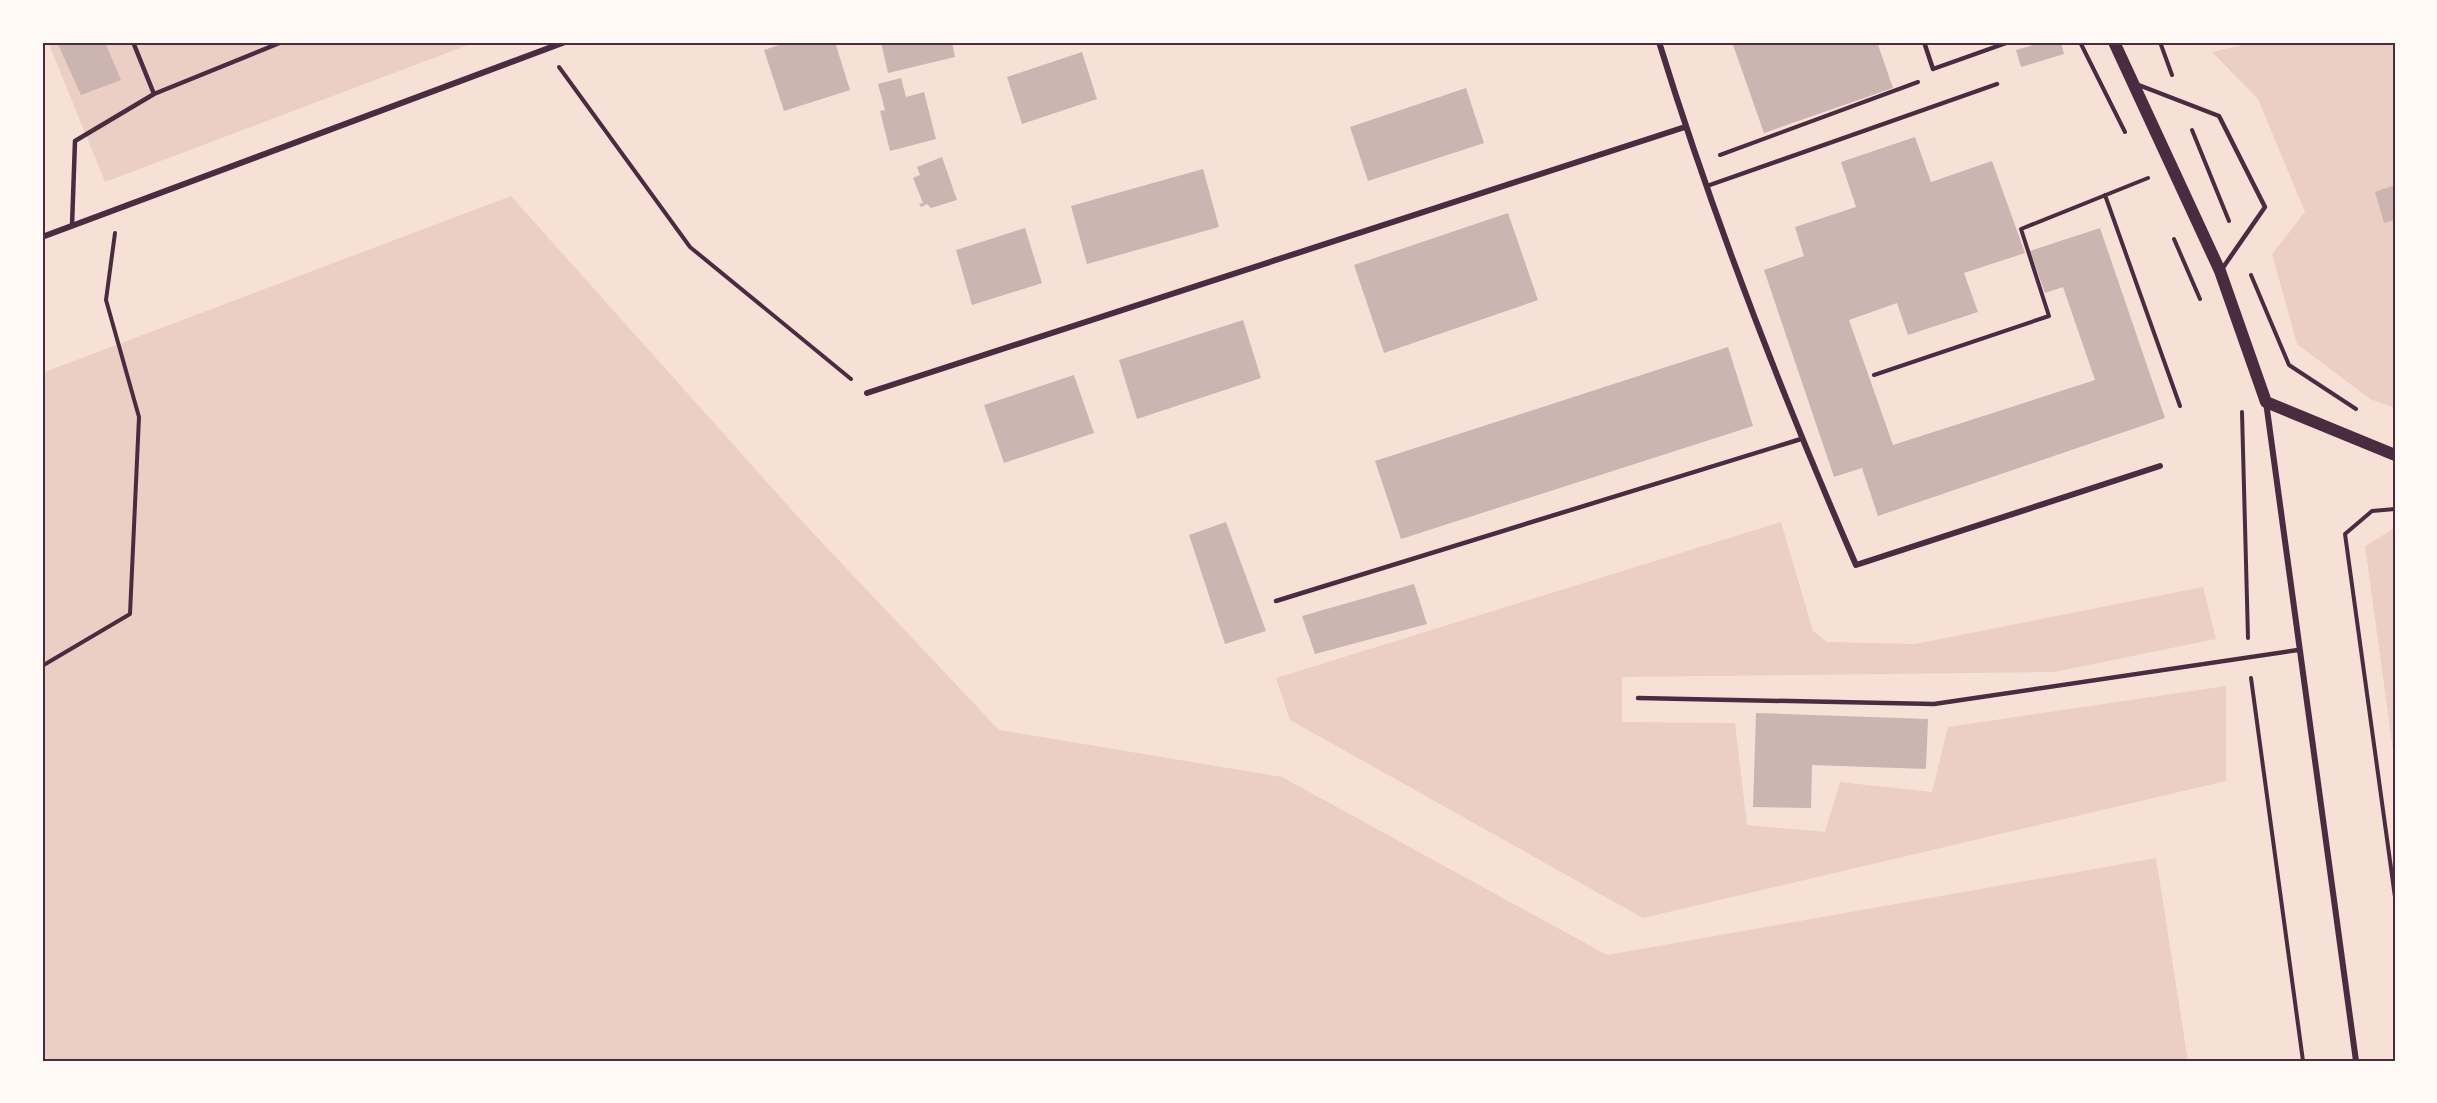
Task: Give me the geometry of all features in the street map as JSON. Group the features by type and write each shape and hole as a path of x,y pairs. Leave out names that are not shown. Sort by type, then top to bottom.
{"main road":[{"path":"2114,42 2220,272 2266,402 2395,455"}],"street":[{"path":"42,237 565,42"},
{"path":"1659,42 1685,127 1801,439 1856,565 2160,466"},
{"path":"867,393 1685,127"},
{"path":"2266,402 2298,650 2356,1061"}],"lane":[{"path":"133,42 154,94"},
{"path":"72,226 75,141 154,94 282,42"},
{"path":"1924,42 1933,69 2009,42"},
{"path":"2133,83 2219,116 2265,207 2220,272"},
{"path":"1707,186 1997,84"},
{"path":"1276,601 1801,439"},
{"path":"1638,698 1934,704 2298,650"}],"path":[{"path":"2080,42 2127,136"},
{"path":"546,49 690,247 867,393"},
{"path":"1699,162 1919,82"},
{"path":"2143,167 2152,189"},
{"path":"1874,375 2049,316 2020,229 2148,178"},
{"path":"2105,195 2180,405"},
{"path":"42,666 130,614 139,417 106,300 118,208"},
{"path":"2171,232 2204,308"},
{"path":"2242,406 2248,657 2303,1061"},
{"path":"2395,509 2372,511 2345,534 2395,897"}],"shaded area":[{"path":"48,42 476,42 105,182"},
{"path":"2255,42 2395,42 2395,408 2370,399 2297,344 2272,254 2305,212 2258,99 2212,52"},
{"path":"511,196 799,518 999,730 1282,777 1607,955 2156,858 2188,1061 42,1061 42,373"},
{"path":"1781,522 1813,631 1827,642 1915,644 2203,587 2216,639 2054,672 1622,677 1622,722 1735,723 1747,825 1825,832 1840,782 1932,792 1948,727 2226,686 2226,781 1643,918 1290,720 1276,678"},
{"path":"2395,528 2395,765 2365,546"}],"building":[{"path":"57,42 105,42 121,80 81,95"},
{"path":"788,42 835,42 850,90 784,111 764,50"},
{"path":"881,42 952,42 955,57 888,73"},
{"path":"1732,42 1877,42 1893,88 1764,133"},
{"path":"2044,42 2061,42 2064,54 2021,67 2016,50"},
{"path":"1082,52 1097,99 1022,124 1007,77"},
{"path":"901,78 906,97 924,92 936,139 890,151 880,111 885,110 878,84"},
{"path":"1466,88 1484,143 1368,181 1350,127"},
{"path":"1915,137 1931,182 1992,161 2025,253 1964,273 1978,312 1908,335 1897,303 1849,320 1893,445 2095,380 2063,287 2045,293 2030,251 2100,228 2165,418 1878,516 1862,468 1834,477 1764,270 1804,256 1795,227 1856,207 1841,162"},
{"path":"942,157 957,200 931,208 927,204 921,207 919,204 923,203 913,178 920,175 917,167"},
{"path":"1203,169 1219,227 1087,264 1071,206"},
{"path":"2395,185 2395,220 2384,223 2375,192"},
{"path":"1508,213 1538,300 1384,353 1354,265"},
{"path":"1025,228 1042,283 972,305 956,250"},
{"path":"1243,320 1261,378 1137,419 1119,360"},
{"path":"1728,347 1753,426 1401,539 1375,461"},
{"path":"1074,375 1094,433 1004,463 984,405"},
{"path":"1226,522 1266,631 1225,644 1189,535"},
{"path":"1414,584 1427,624 1315,654 1302,616"},
{"path":"1756,713 1928,719 1926,769 1812,765 1811,808 1753,807"}]}
